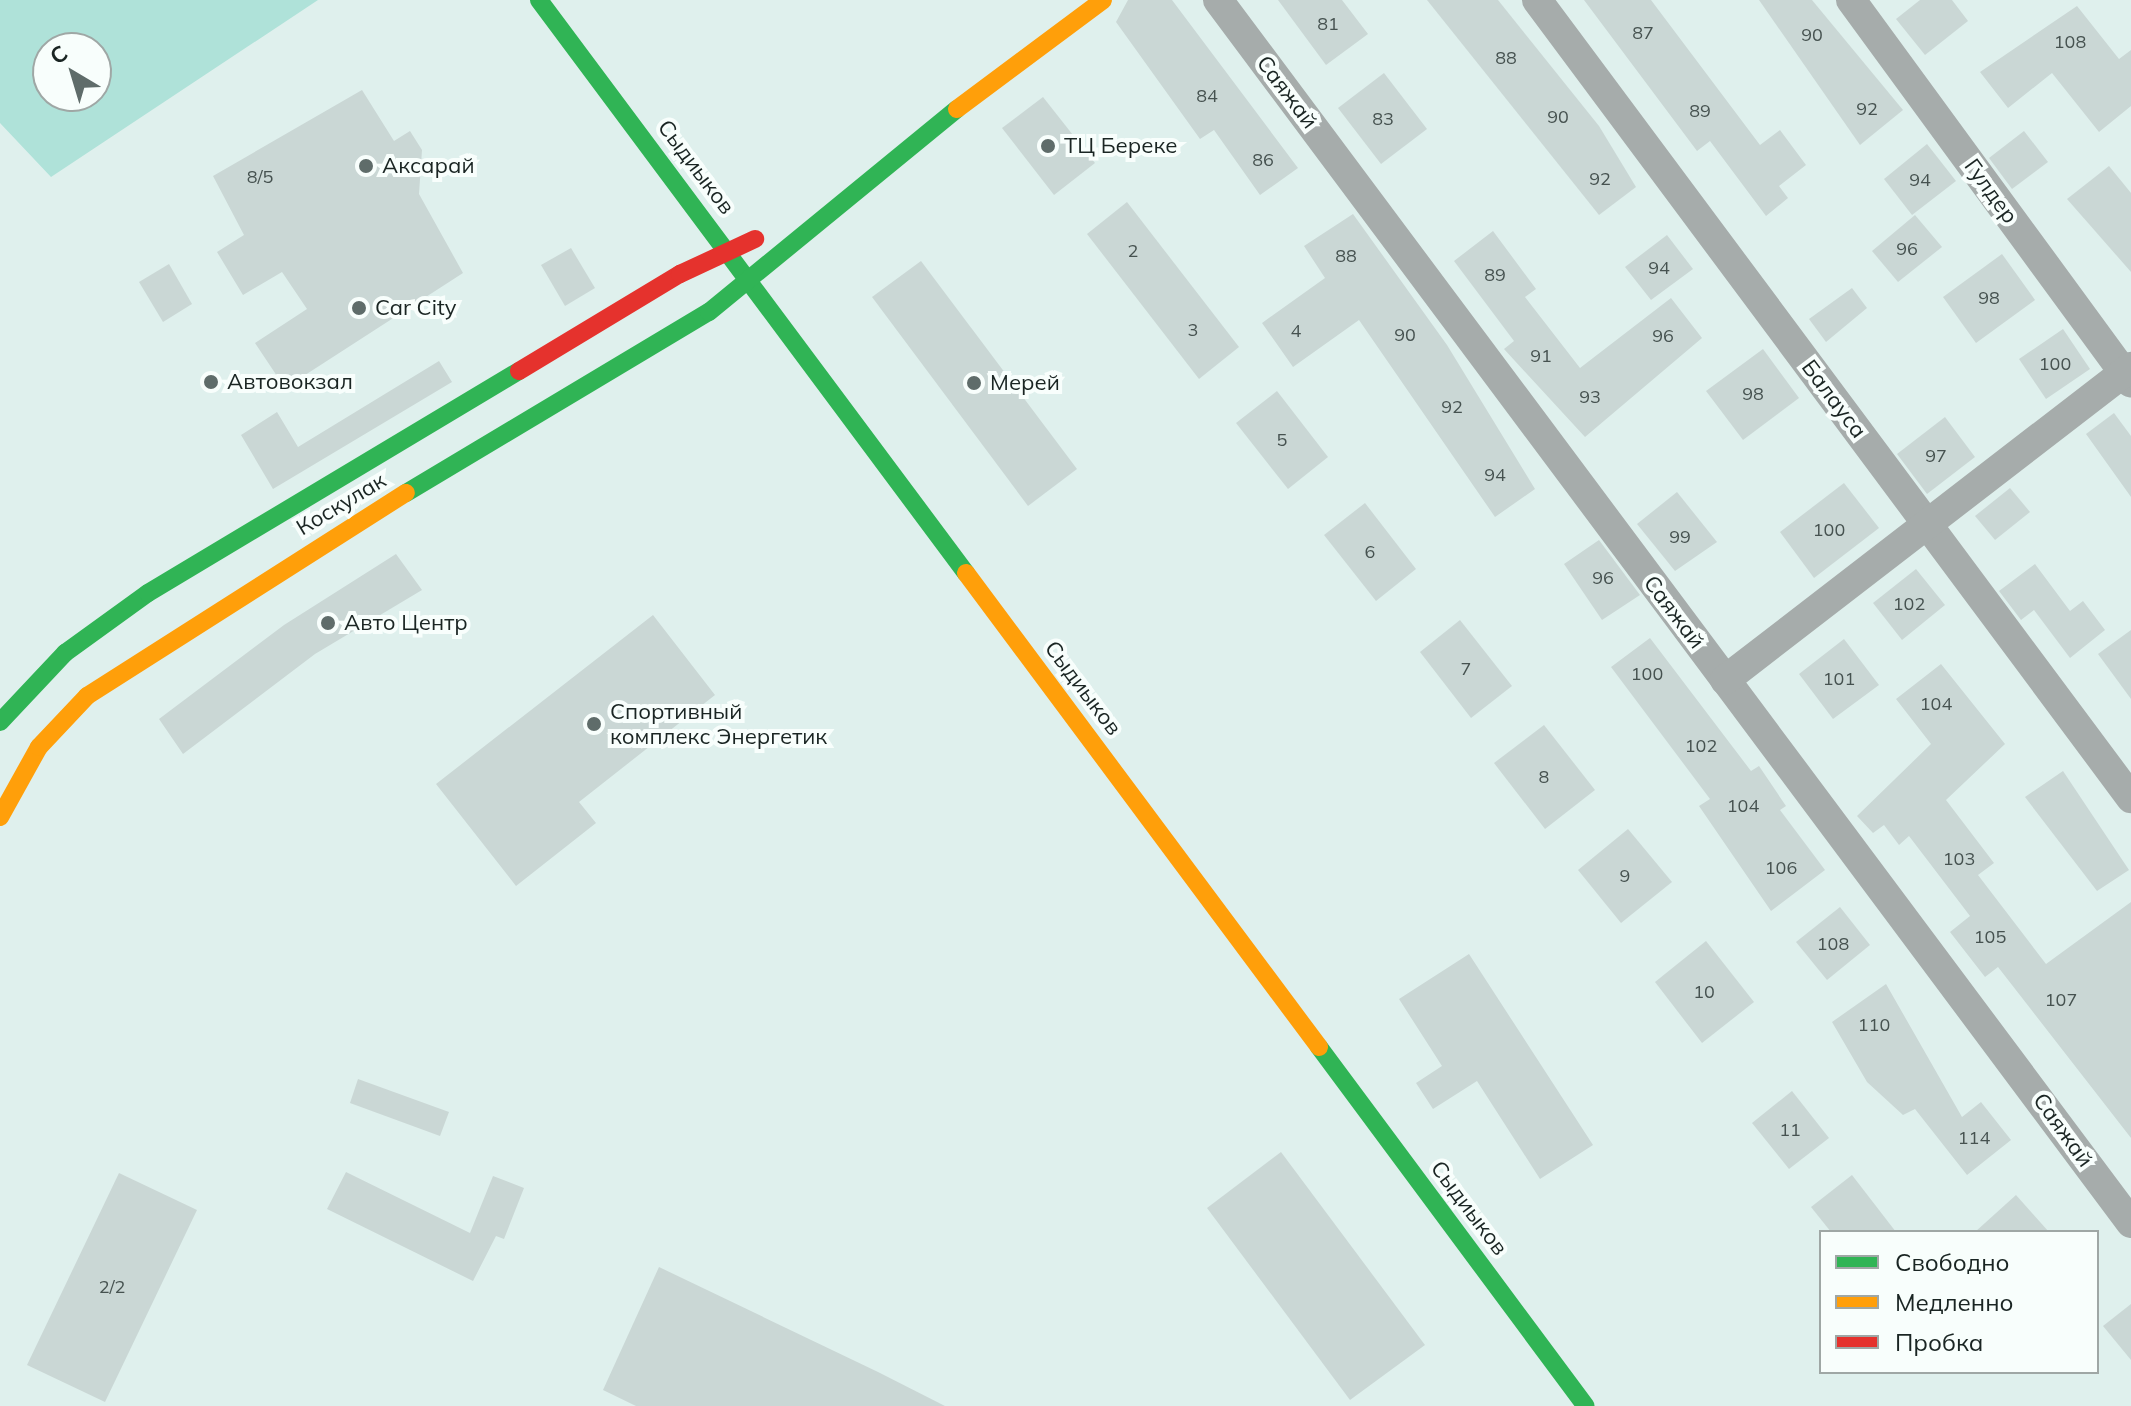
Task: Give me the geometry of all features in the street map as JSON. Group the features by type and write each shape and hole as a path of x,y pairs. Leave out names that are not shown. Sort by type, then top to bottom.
{"street":[{"name":"Сыдиыков","path":"539,0 729,250 1586,1406"},
{"path":"895,158 1103,0"},
{"name":"Саяжай","path":"1218,0 2131,1223"},
{"name":"Балауса","path":"1537,0 2131,798"},
{"name":"Гулдер","path":"1851,0 2128,374"},
{"name":"Коскулак","path":"0,722 65,653 148,593 729,250 808,214 895,158"},
{"name":"Коскулак","path":"0,817 39,747 87,696 269,575 751,281 895,158"},
{"path":"1725,680 2128,374"}],"green space":[{"path":"0,0 318,0 51,177 0,123"}],"building":[{"path":"1128,0 1172,0 1298,168 1260,195 1214,130 1200,139 1116,22"},
{"path":"1278,0 1342,0 1368,34 1326,65"},
{"path":"1427,0 1498,0 1599,126 1636,187 1599,215"},
{"path":"1584,0 1651,0 1760,145 1780,130 1806,165 1779,186 1788,198 1766,216 1710,141 1697,151"},
{"path":"1759,0 1812,0 1903,110 1860,145"},
{"path":"1920,0 1952,0 1968,21 1925,55 1896,19"},
{"path":"2077,6 2119,59 2131,50 2131,106 2099,132 2052,73 2008,108 1980,72"},
{"path":"1384,73 1427,129 1381,164 1338,108"},
{"path":"362,90 394,141 410,131 422,150 419,194 463,273 285,388 255,343 307,309 282,272 243,295 217,252 244,235 213,176"},
{"name":"ТЦ Береке","path":"1043,97 1095,163 1054,195 1002,128"},
{"path":"2024,131 2048,162 2012,189 1989,158"},
{"path":"1927,144 1956,181 1912,215 1884,179"},
{"path":"2109,166 2131,193 2131,272 2067,199"},
{"path":"1127,202 1239,347 1199,379 1087,234"},
{"path":"1353,214 1447,345 1535,489 1495,517 1359,320 1293,367 1262,323 1325,278 1304,246"},
{"path":"1915,215 1942,247 1898,282 1872,251"},
{"path":"1493,231 1536,289 1525,297 1580,368 1671,298 1702,338 1585,437 1504,349 1514,341 1454,261"},
{"path":"1667,235 1693,269 1651,300 1625,267"},
{"path":"571,248 595,288 565,306 541,265"},
{"path":"2002,254 2035,300 1976,343 1943,297"},
{"name":"Мерей","path":"921,261 1077,469 1028,506 872,297"},
{"path":"169,264 192,304 163,322 139,282"},
{"path":"1852,288 1867,308 1826,342 1809,319"},
{"path":"2063,329 2090,369 2046,399 2019,359"},
{"path":"1763,349 1799,398 1743,440 1706,391"},
{"path":"439,361 452,382 273,489 241,435 277,412 298,447"},
{"path":"1277,391 1328,457 1288,489 1236,423"},
{"path":"2114,413 2131,436 2131,497 2086,434"},
{"path":"1945,417 1975,457 1927,494 1897,454"},
{"path":"1844,483 1879,528 1814,578 1780,532"},
{"path":"2010,488 2030,512 1995,540 1975,516"},
{"path":"1677,492 1717,542 1675,571 1637,524"},
{"path":"1365,503 1416,569 1376,601 1324,535"},
{"path":"1599,540 1640,595 1602,620 1564,564"},
{"path":"396,554 422,590 315,654 183,754 159,719 284,625"},
{"path":"2035,564 2070,611 2083,601 2105,630 2070,658 2034,610 2021,620 1999,591"},
{"path":"1916,569 1945,605 1902,640 1873,603"},
{"path":"653,615 715,695 579,802 596,823 516,886 436,784"},
{"path":"1460,620 1512,686 1471,718 1420,652"},
{"path":"2131,630 2131,699 2098,654"},
{"path":"1650,638 1751,771 1759,766 1786,806 1780,810 1825,870 1771,911 1699,806 1710,799 1611,667"},
{"path":"1844,639 1879,685 1833,719 1799,674"},
{"path":"1941,664 2005,744 1946,800 1994,863 1978,875 2046,964 2131,902 2131,1138 1998,967 1985,977 1950,932 1970,916 1909,836 1899,845 1884,825 1873,833 1857,816 1931,744 1896,699"},
{"path":"1544,725 1595,790 1545,829 1494,763"},
{"path":"2063,771 2129,870 2097,891 2025,797"},
{"path":"1628,829 1672,882 1621,923 1578,870"},
{"path":"1840,907 1870,945 1827,980 1796,942"},
{"path":"1706,941 1754,1002 1702,1043 1655,982"},
{"path":"1469,954 1593,1145 1540,1179 1477,1081 1433,1109 1416,1083 1442,1066 1399,999"},
{"path":"1886,984 1962,1117 1981,1102 2011,1140 1967,1175 1915,1109 1903,1115 1867,1082 1832,1022"},
{"path":"358,1079 449,1112 440,1136 350,1103"},
{"path":"1792,1091 1829,1138 1789,1169 1752,1123"},
{"path":"1281,1152 1425,1345 1350,1400 1207,1208"},
{"path":"346,1172 470,1233 493,1176 524,1188 504,1239 496,1236 473,1281 327,1209"},
{"path":"119,1173 197,1210 105,1402 27,1365"},
{"path":"1852,1175 1894,1230 1829,1230 1811,1207"},
{"path":"2016,1195 2047,1230 1977,1230"},
{"path":"659,1267 945,1406 636,1406 603,1390"},
{"path":"2131,1304 2131,1360 2103,1326"}],"traffic: fast":[{"path":"539,0 966,573"},
{"path":"406,493 709,312 957,109"},
{"path":"0,722 65,653 148,593 519,371"},
{"path":"1319,1047 1586,1406"}],"traffic: slow":[{"path":"957,109 1103,0"},
{"path":"0,817 39,747 87,696 406,493"},
{"path":"966,573 1319,1047"}],"traffic: jam":[{"path":"519,371 680,274 755,239"}],"place":[{"name":"ТЦ Береке","path":"1048,146"},
{"name":"Аксарай","path":"366,166"},
{"name":"Car City","path":"359,308"},
{"name":"Автовокзал","path":"211,382"},
{"name":"Мерей","path":"974,383"},
{"name":"Авто Центр","path":"328,623"},
{"name":"Спортивный комплекс Энергетик","path":"594,724"}]}
